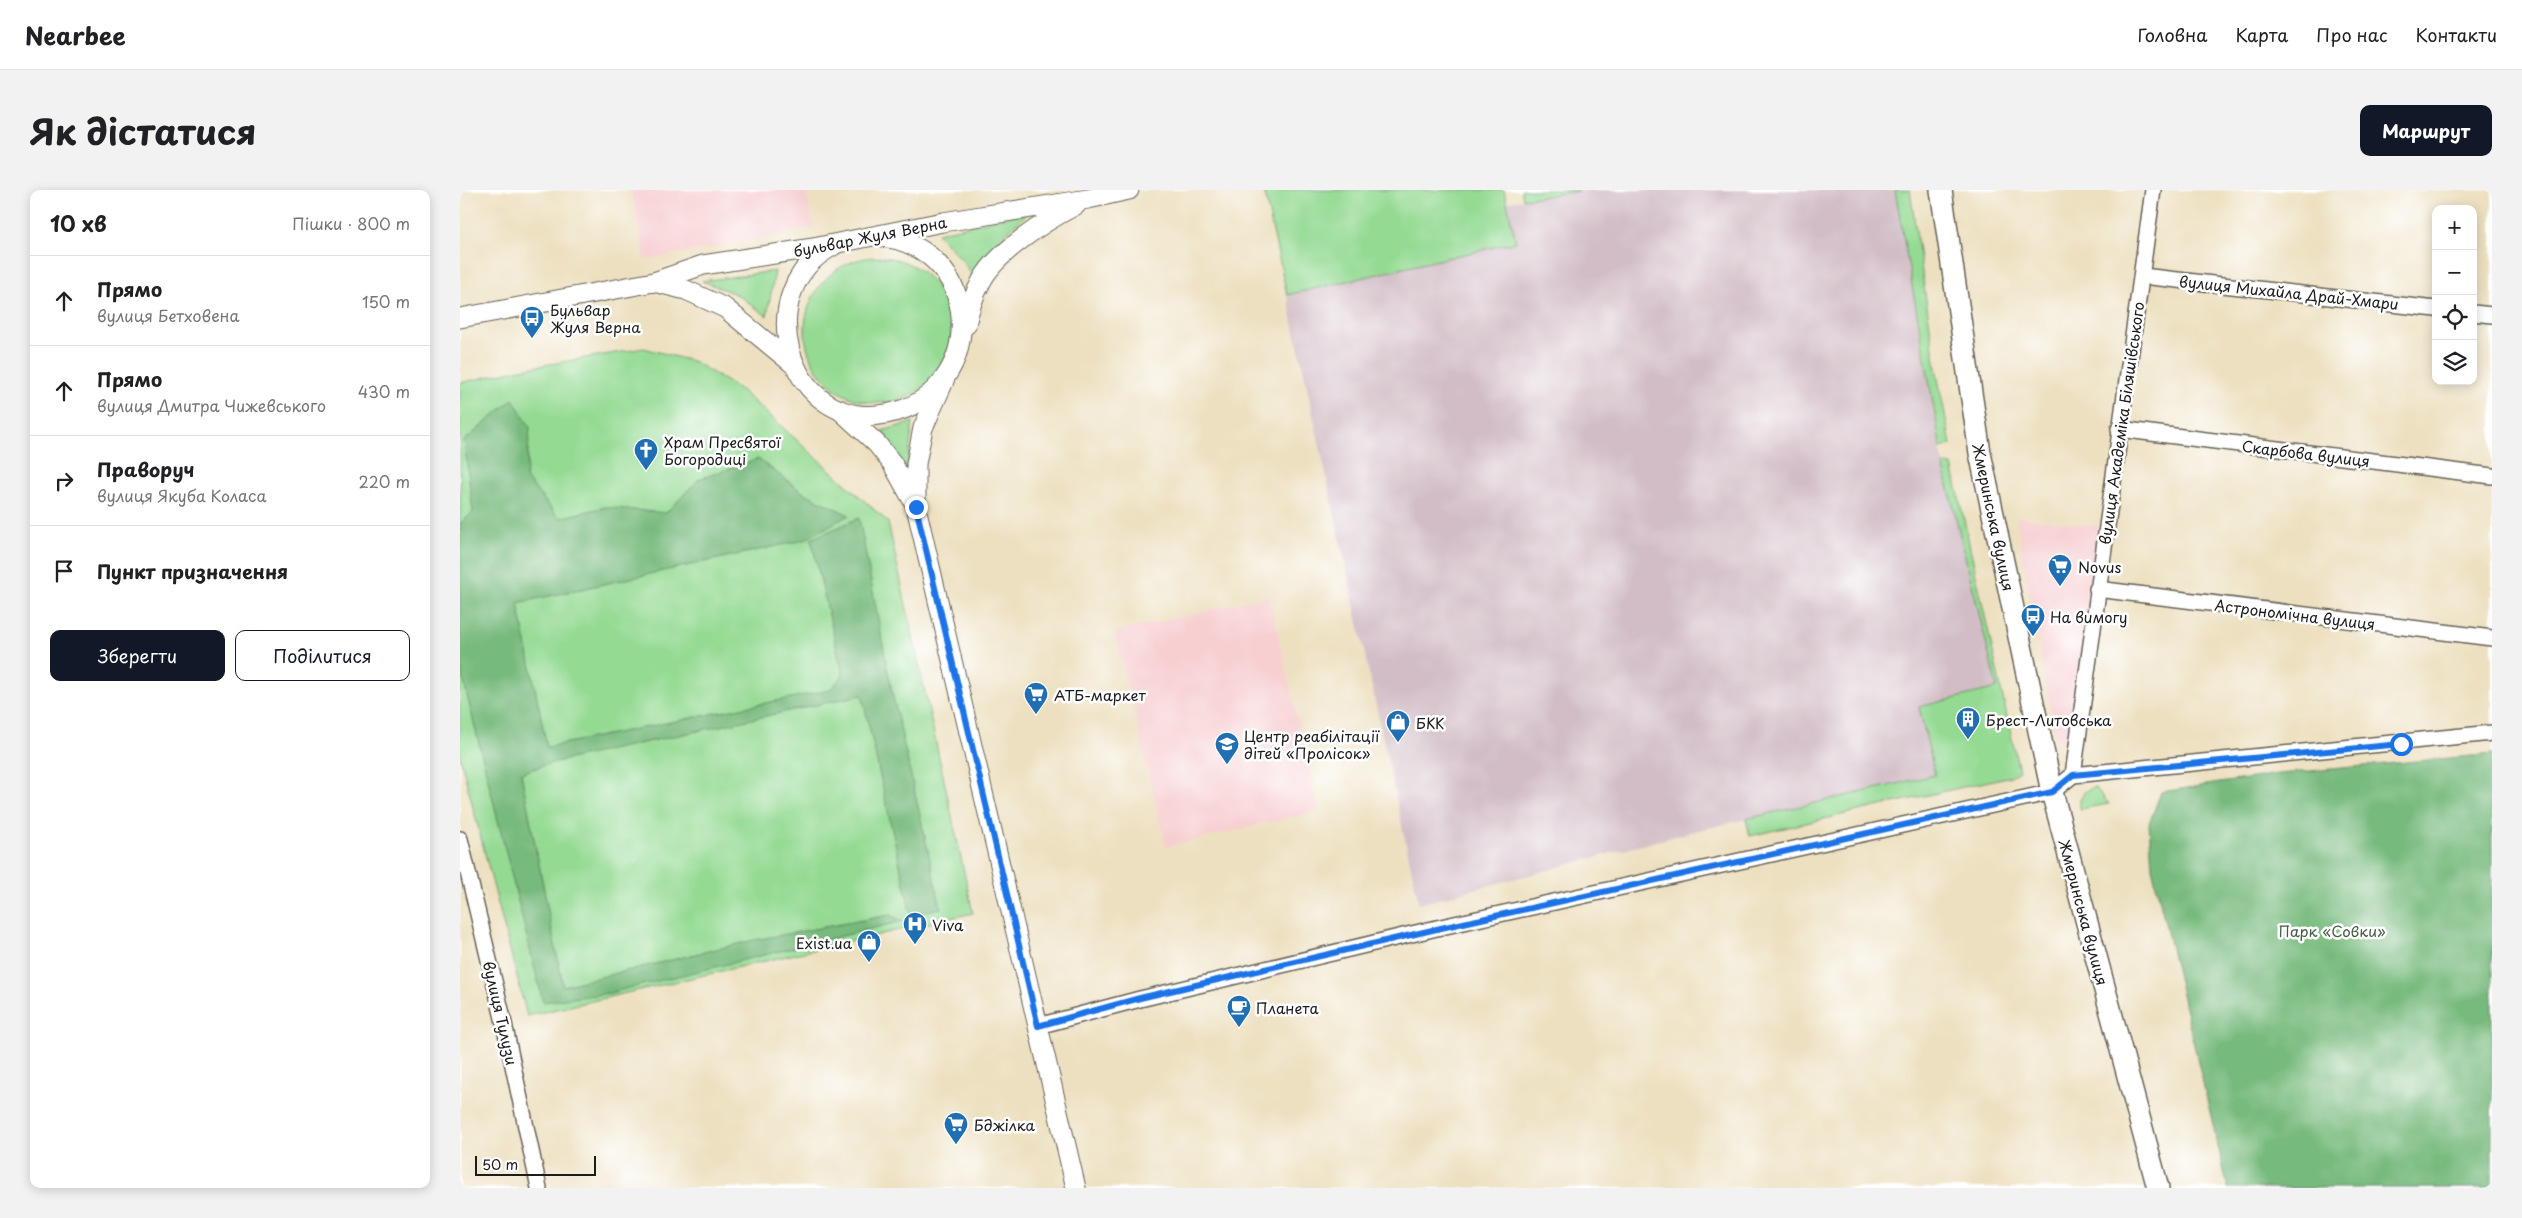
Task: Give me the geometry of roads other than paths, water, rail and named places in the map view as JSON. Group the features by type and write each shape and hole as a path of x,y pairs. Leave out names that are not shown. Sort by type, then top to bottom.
{"main road":[{"name":"Жмеринська вулиця","path":"1941,190 1980,453 2052,792 2158,1188"}],"street":[{"name":"бульвар Жуля Верна","path":"460,318 654,282 703,266 840,243 943,222 1088,199 1129,190"},
{"name":"вулиця Академіка Біляшівського","path":"2073,775 2153,190"},
{"name":"бульвар Жуля Верна","path":"962,338 970,308 981,280 1008,250 1047,220 1088,199"},
{"path":"876,236 892,238 912,245 935,261 952,282 961,306 962,338 953,368 931,406 922,437 916,464 916,507 1076,1188"},
{"path":"840,243 824,251 807,268 791,294 785,323 787,347 793,365 802,379 822,398 838,408 882,450 892,463 916,507"},
{"name":"вулиця Михайла Драй-Хмари","path":"2142,276 2432,309"},
{"name":"бульвар Жуля Верна","path":"654,282 686,290 725,308 793,365"},
{"path":"2477,314 2492,316"},
{"path":"838,408 852,412 878,415 908,408 930,394 944,381"},
{"name":"Скарбова вулиця","path":"2119,429 2492,476"},
{"name":"Астрономічна вулиця","path":"2097,589 2492,638"},
{"path":"1038,1026 1140,998 1441,928 2052,792 2073,775 2492,733"},
{"name":"вулиця Тулузи","path":"460,839 502,1014 539,1188"}],"place":[{"name":"Бульвар Жуля Верна","path":"532,339"},
{"name":"Храм Пресвятої Богородиці","path":"646,471"},
{"name":"Novus","path":"2060,587"},
{"name":"На вимогу","path":"2033,637"},
{"name":"АТБ-маркет","path":"1036,715"},
{"name":"Брест-Литовська","path":"1968,740"},
{"name":"БКК","path":"1398,743"},
{"name":"Центр реабілітації дітей «Пролісок»","path":"1227,765"},
{"name":"Viva","path":"915,945"},
{"name":"Exist.ua","path":"869,963"},
{"name":"Планета","path":"1239,1028"},
{"name":"Бджілка","path":"956,1145"}],"park label":[{"name":"Парк «Совки»","path":"2332,930"}]}
